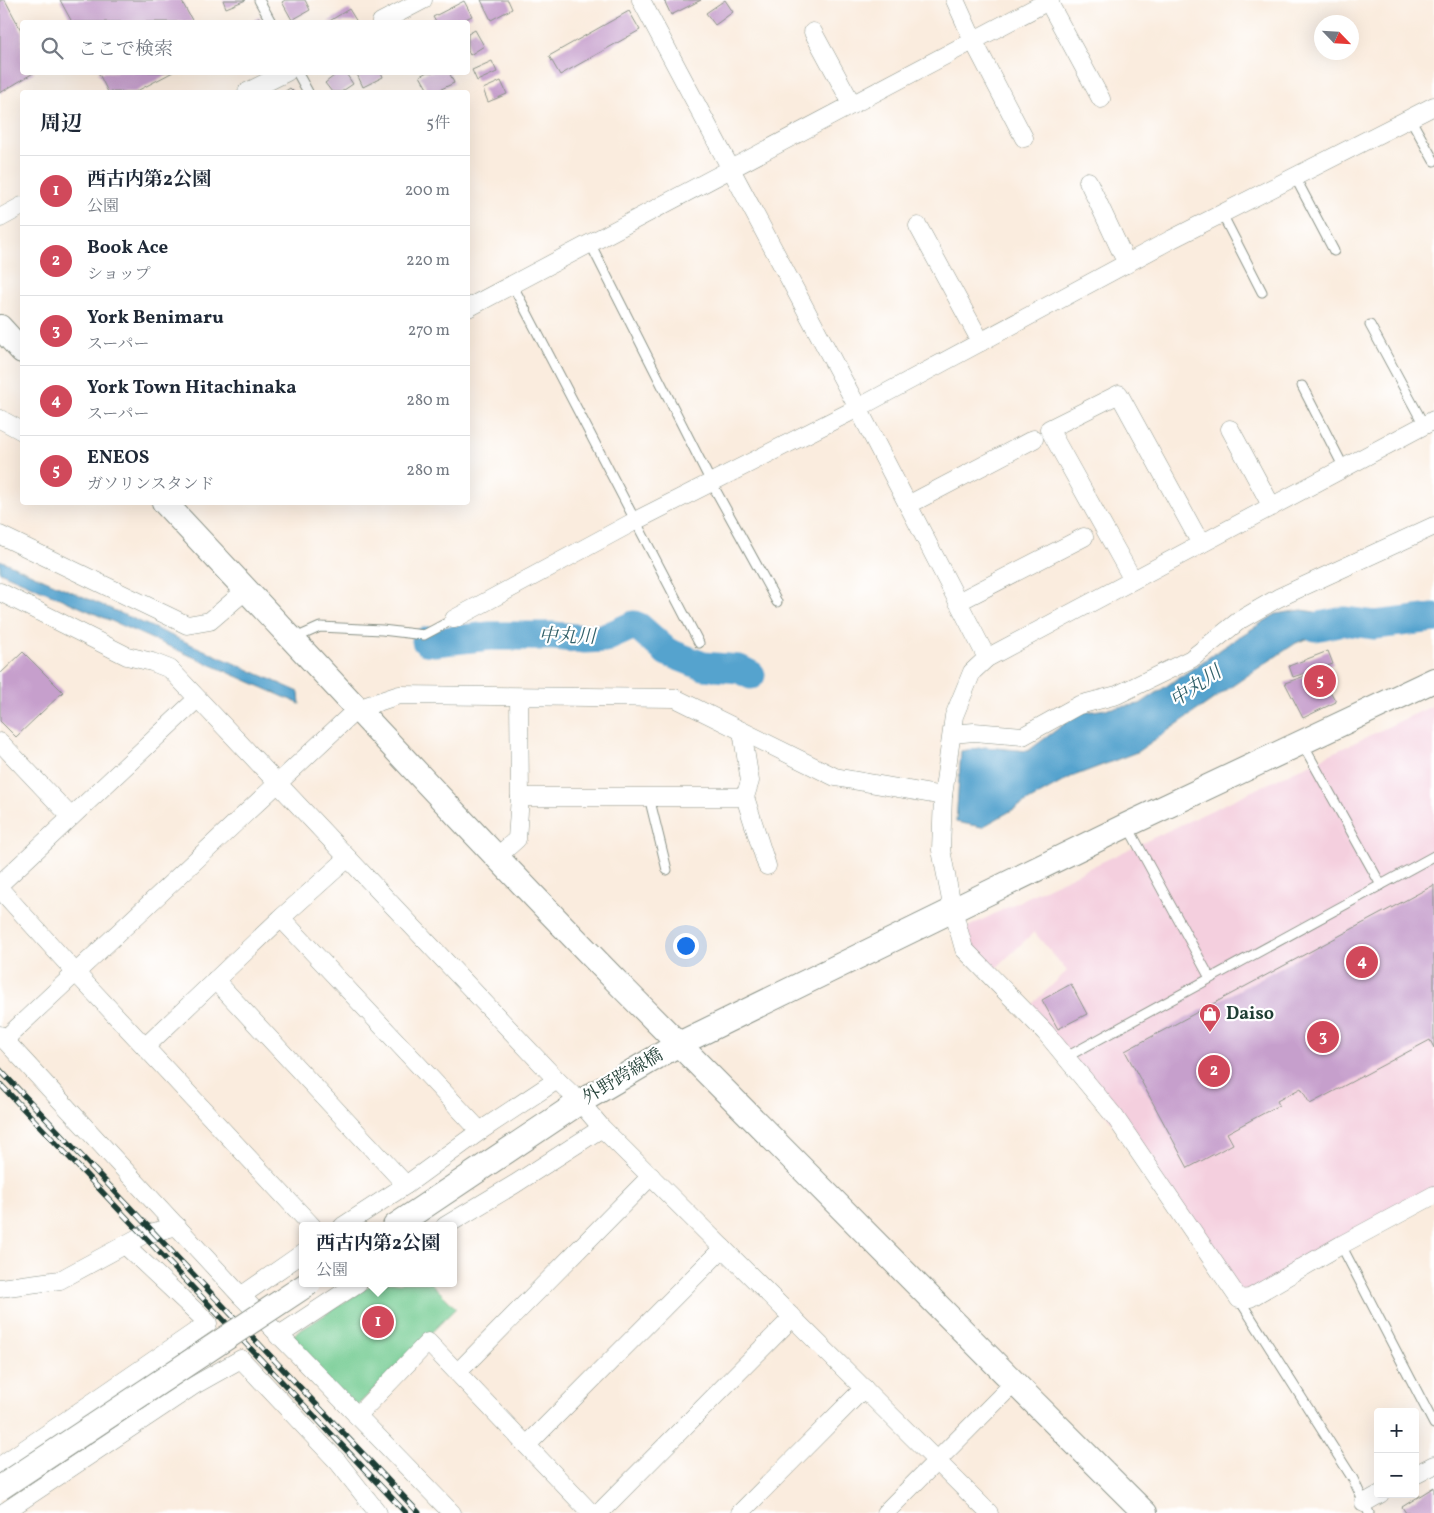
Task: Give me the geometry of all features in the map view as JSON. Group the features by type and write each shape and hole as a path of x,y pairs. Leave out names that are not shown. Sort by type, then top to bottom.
{"street":[{"path":"385,20 424,0"},
{"path":"641,0 858,408 987,658"},
{"path":"955,0 1024,138"},
{"path":"470,307 1049,0 1100,99"},
{"path":"812,32 852,104"},
{"path":"252,90 281,75"},
{"path":"454,619 636,521 858,408 1126,264 1434,106"},
{"path":"1088,181 1126,264"},
{"path":"0,218 20,207"},
{"path":"918,226 981,342"},
{"path":"0,327 20,349"},
{"path":"1133,580 1049,429 1119,394 1201,544"},
{"path":"0,419 20,430"},
{"path":"1429,423 987,658 972,672 954,716 943,796 941,850 964,949 1045,1032 1115,1117 1239,1299 1250,1298 1341,1245 1434,1195"},
{"path":"1230,429 1272,507"},
{"path":"908,506 1034,439"},
{"path":"167,505 497,857 1013,1384 1145,1513"},
{"path":"952,734 974,732 1024,736 1078,705 1117,695 1191,659 1240,620 1278,598 1434,526"},
{"path":"0,535 187,626 210,621 246,590"},
{"path":"958,602 1084,537"},
{"path":"0,592 127,656 170,669 556,1080 574,1107 602,1128 989,1513"},
{"name":"外野跨線橋","path":"401,1222 574,1107 679,1044 1127,825 1434,680"},
{"path":"452,1513 278,1336 2,1038 357,709 399,695 675,698 835,777 943,796"},
{"path":"497,857 517,839 520,797 519,697"},
{"path":"0,884 197,699"},
{"path":"742,731 750,781 745,797 767,866"},
{"path":"0,742 71,816"},
{"path":"520,797 745,797"},
{"path":"145,1047 281,918 348,858"},
{"path":"0,889 308,1222"},
{"path":"281,918 480,1131"},
{"path":"215,980 406,1185"},
{"path":"350,1222 556,1080"},
{"path":"453,1222 602,1128"},
{"path":"458,1372 651,1176"},
{"path":"0,1288 60,1280 142,1235 177,1226"},
{"path":"125,1245 208,1323 338,1462 378,1513"},
{"path":"527,1445 723,1248"},
{"path":"241,1296 299,1256"},
{"path":"0,1488 303,1287"},
{"path":"278,1336 352,1287"},
{"path":"599,1513 793,1318"},
{"path":"0,1466 208,1323"},
{"path":"357,1416 428,1342 591,1513"},
{"path":"3,1513 193,1386 241,1359"},
{"path":"886,1513 1013,1384"},
{"path":"740,1513 864,1388"},
{"path":"15,1456 34,1492"},
{"path":"1419,1473 1434,1465"}],"lane":[{"path":"259,0 270,20"},
{"path":"299,75 307,90"},
{"path":"1410,118 1434,161"},
{"path":"1295,177 1334,251"},
{"path":"1222,214 1262,292"},
{"path":"590,243 711,482 777,602"},
{"path":"512,284 699,643"},
{"path":"1370,325 1429,423"},
{"path":"1302,386 1344,468"},
{"path":"293,640 320,627 382,630 424,635 454,619"},
{"path":"1302,743 1381,885"},
{"path":"649,797 667,870"},
{"path":"1127,825 1210,978"},
{"path":"1064,1056 1070,1055 1434,856"},
{"path":"1341,1245 1434,1424"},
{"path":"1239,1299 1353,1479 1371,1503"}],"shaded area":[{"path":"1434,705 1434,1192 1239,1299 1029,1007 1067,971 1034,932 993,971 971,948 966,928"}],"green space":[{"path":"368,1287 435,1287 456,1308 352,1411 292,1336"}],"water":[{"path":"0,560 299,692 300,704 0,572"},
{"path":"1302,610 1333,615 1353,622 1296,643 1137,752 1071,777 982,827 956,822 961,751 985,747 1028,751 1079,713 1140,704 1276,614"}],"building":[{"path":"0,0 5,0 20,28 20,75 30,75 0,93"},
{"path":"60,0 181,0 192,20 71,20"},
{"path":"223,0 246,0 226,8"},
{"path":"285,0 305,0 310,10 292,20 282,2"},
{"path":"481,0 508,0 512,9 491,20"},
{"path":"664,0 701,0 671,15"},
{"path":"725,0 733,12 715,25 706,13"},
{"path":"464,1 472,16 463,20 435,20 433,17"},
{"path":"349,9 356,20 331,20"},
{"path":"629,11 640,30 560,75 549,56"},
{"path":"475,30 484,46 470,55 470,33"},
{"path":"492,61 497,72 477,81 472,70"},
{"path":"100,75 167,75 139,90 107,90"},
{"path":"335,75 347,75 353,84 344,90 330,90 325,83"},
{"path":"357,75 382,75 383,77 363,87"},
{"path":"450,75 454,83 439,90 428,90 420,76"},
{"path":"501,81 507,94 488,102 483,89"},
{"path":"1328,651 1333,664 1293,677 1289,666"},
{"path":"23,652 63,692 16,737 0,721 0,674"},
{"path":"1319,671 1336,702 1303,718 1285,683"},
{"path":"1434,885 1434,1048 1430,1040 1310,1104 1301,1088 1277,1101 1279,1105 1227,1133 1233,1144 1188,1168 1125,1051"},
{"path":"1071,984 1087,1014 1058,1029 1042,1000"},
{"path":"1434,1487 1434,1513 1406,1513 1402,1507"}],"waterway":[{"name":"中丸川","path":"1315,627 1344,621 1375,625 1434,618"},
{"name":"中丸川","path":"426,641 435,642 490,636 605,638 634,625 639,627 667,652 703,666 739,669 751,675"}],"railway":[{"path":"0,1070 419,1513"},
{"path":"0,1084 406,1513"}],"place":[{"name":"ENEOS","path":"1320,681"},
{"name":"York Town Hitachinaka","path":"1362,962"},
{"name":"Daiso","path":"1210,1033"},
{"name":"York Benimaru","path":"1323,1037"},
{"name":"Book Ace","path":"1214,1071"},
{"name":"西古内第2公園","path":"378,1322"}]}
